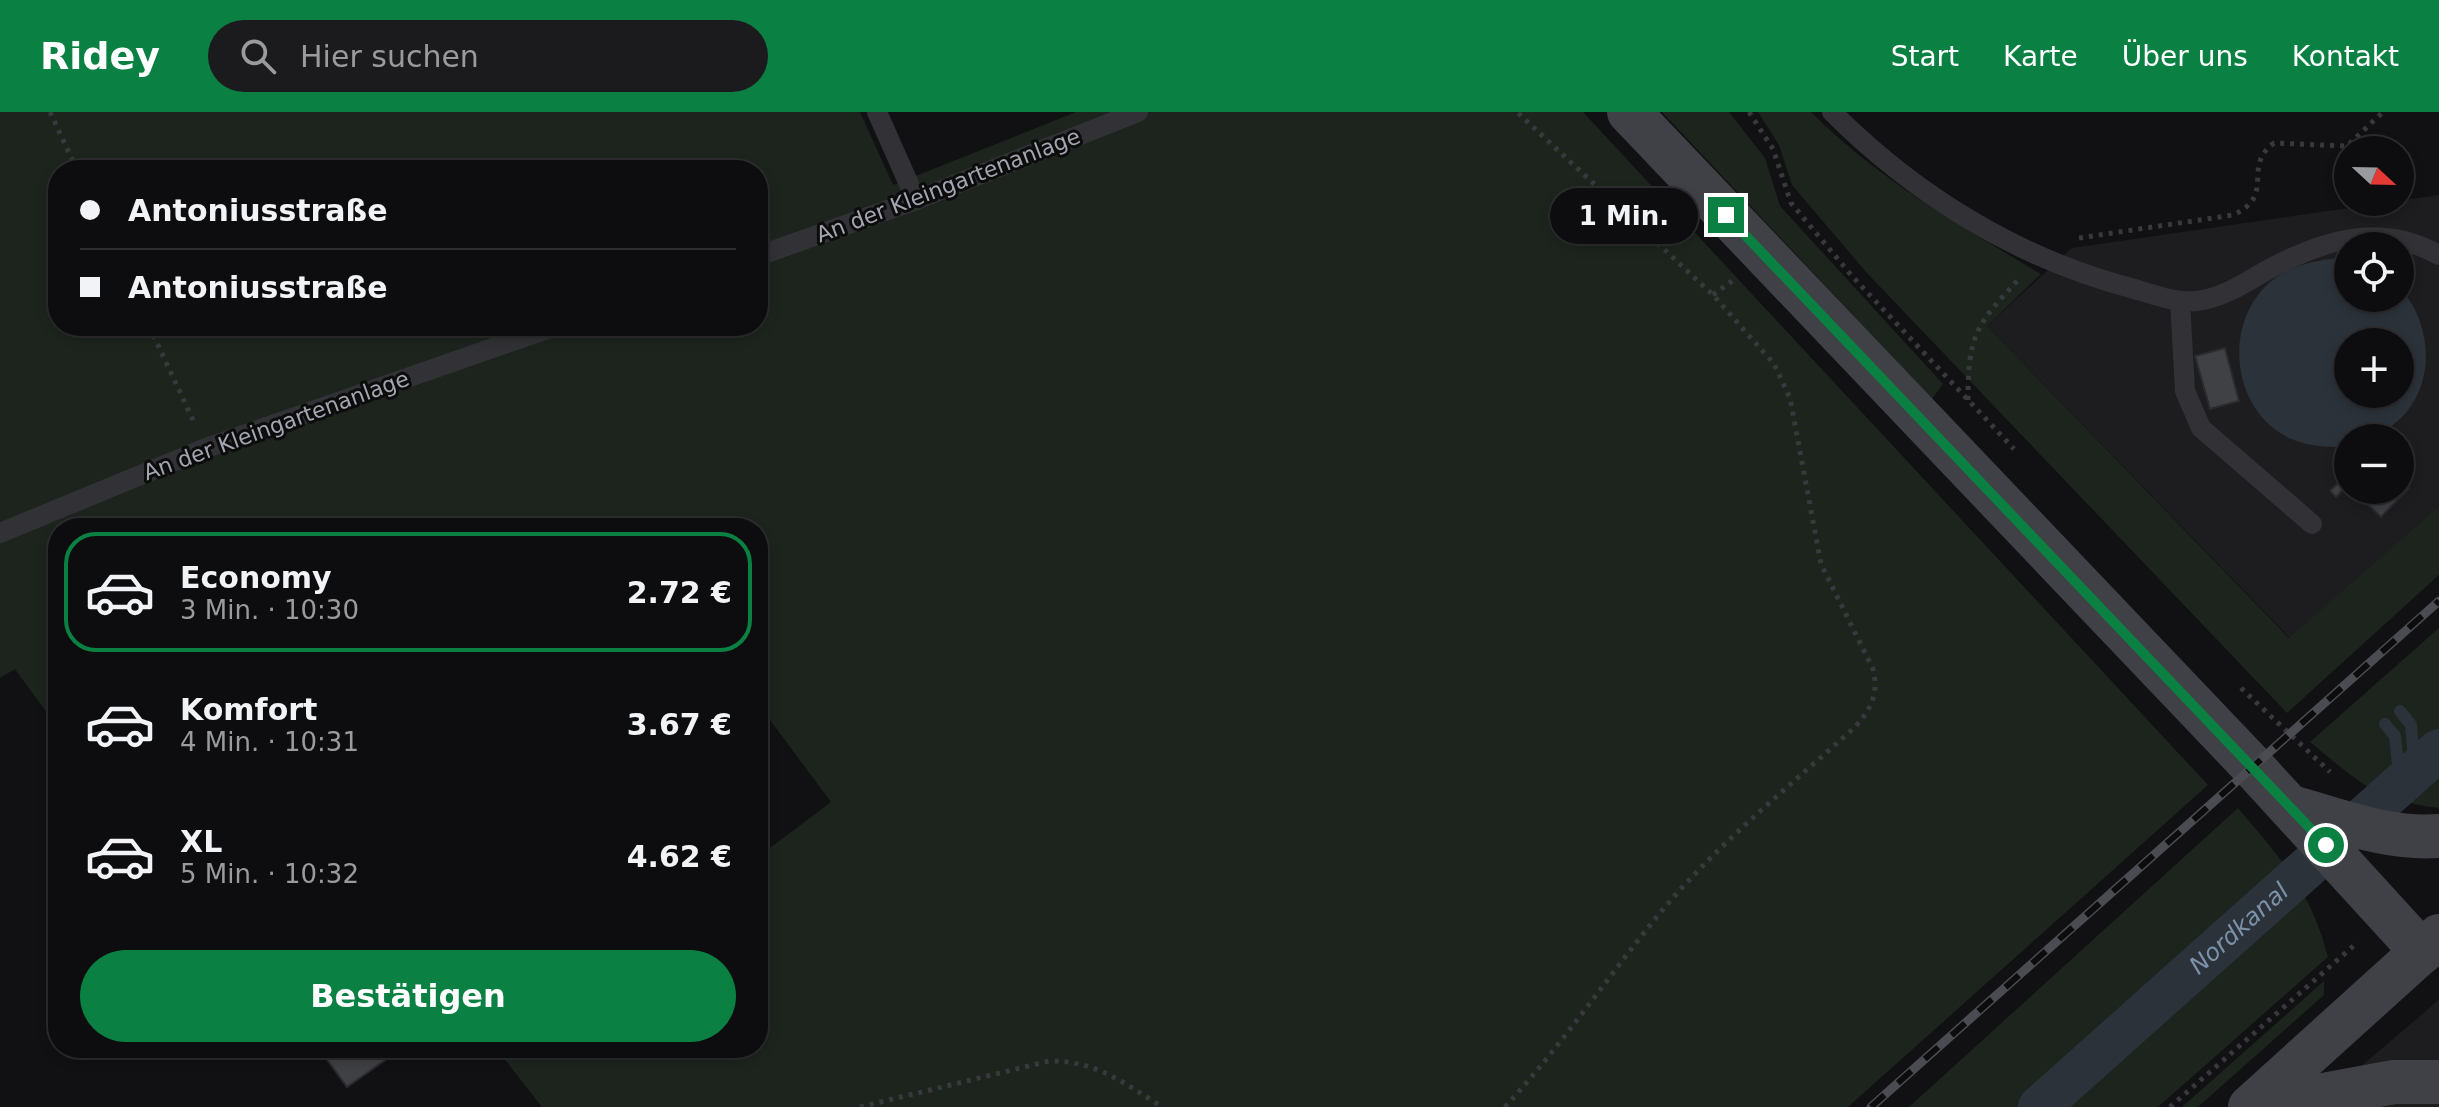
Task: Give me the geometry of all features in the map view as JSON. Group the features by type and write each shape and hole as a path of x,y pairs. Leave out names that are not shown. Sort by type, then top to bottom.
{"street":[{"path":"1629,112 2375,898 2430,944 2250,1107"},
{"path":"2291,807 2414,838 2439,836"},
{"path":"2258,1107 2384,1083 2439,1082"}],"lane":[{"path":"877,112 916,200"},
{"name":"An der Kleingartenanlage","path":"768,252 916,200 1138,112"},
{"path":"1832,112 1894,169 1978,224 2040,258 2080,275 2180,301 2212,298 2299,252 2329,241 2382,236 2439,255"},
{"path":"2180,301 2185,391 2201,428 2312,524"},
{"name":"An der Kleingartenanlage","path":"0,533 206,448 527,336"}],"path":[{"path":"50,112 72,160"},
{"path":"1505,1107 1556,1049 1665,908 1719,850 1855,727 1870,708 1876,687 1873,669 1821,564 1784,379 1713,295 1517,112"},
{"path":"1749,112 1773,149 1791,203 1852,276 2022,458"},
{"path":"1968,400 1969,357 1977,327 2040,258 2063,242 2233,215 2248,208 2255,200 2259,190 2257,168 2266,149 2274,143 2347,146 2383,112"},
{"path":"154,336 206,448"},
{"path":"2235,682 2317,762"},
{"path":"2170,1107 2375,898"},
{"path":"860,1107 1049,1061 1068,1061 1099,1068 1162,1107"}],"shaded area":[{"path":"0,112 860,112 893,185 1076,112 1583,112 2208,785 1848,1107 542,1107 504,1058 768,1058 768,849 831,802 768,717 768,518 48,518 48,714 15,669 0,678"},
{"path":"1662,112 1729,112 1765,158 1780,206 1943,384 1932,399"},
{"path":"1758,112 1811,112 1892,180 2041,274 1987,326 2289,638 2439,506 2439,575 2287,713 1866,272 1792,185 1779,145"},
{"path":"2439,195 2439,506 2290,638 1987,326 2072,248 2334,210 2334,216 2414,216 2414,199"},
{"path":"2334,259 2334,312 2414,312 2414,309 2424,339 2424,376 2414,400 2414,328 2334,328 2334,408 2409,408 2393,424 2334,424 2334,446 2302,443 2267,423 2253,404 2243,382 2239,359 2241,335 2248,312 2260,292 2278,276 2306,264"},
{"path":"2439,628 2439,808 2398,800 2368,787 2310,742"},
{"path":"2238,808 2293,877 2313,913 2328,957 2158,1107 1909,1107"},
{"path":"2324,981 2324,995 2198,1107 2182,1107"},
{"path":"2439,999 2439,1107 2313,1107 2425,1012"}],"building":[{"path":"2225,348 2239,401 2210,409 2195,356"},
{"path":"2368,504 2394,504 2381,517"},
{"path":"326,1058 388,1058 347,1087"}],"waterway":[{"path":"2400,711 2411,725 2415,771"},
{"path":"2385,724 2395,736 2400,784"},
{"name":"Nordkanal","path":"2039,1107 2439,750"}],"railway":[{"path":"1871,1107 2439,601"}],"route":[{"path":"1726,215 2326,845"}]}
